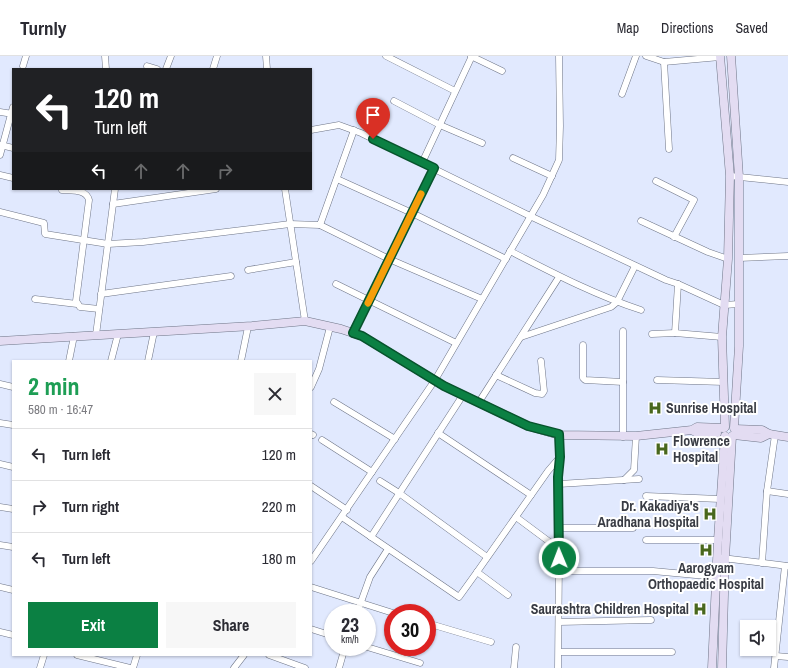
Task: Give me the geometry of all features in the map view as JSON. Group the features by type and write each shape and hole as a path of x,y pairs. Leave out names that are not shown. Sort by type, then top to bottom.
{"street":[{"path":"23,66 26,56"},
{"path":"105,56 106,68"},
{"path":"166,68 171,56"},
{"path":"213,68 217,56"},
{"path":"266,56 267,68"},
{"path":"386,56 455,90"},
{"path":"422,163 472,56 502,71"},
{"path":"312,557 342,517 435,380 543,195 559,160 560,56"},
{"path":"622,94 636,56"},
{"path":"646,56 664,62 720,57 730,176 728,259 722,337 724,382 729,432 721,558 722,668"},
{"path":"712,668 717,577 721,558 718,540 720,499 739,346 739,177 731,56"},
{"path":"664,62 669,149"},
{"path":"147,66 154,68"},
{"path":"394,101 440,125 482,143"},
{"path":"0,112 12,114 1,145 0,155"},
{"path":"312,130 339,125 354,130 635,266 724,305 739,304"},
{"path":"320,225 354,130"},
{"path":"1,145 12,148"},
{"path":"513,158 552,176"},
{"path":"353,333 434,168"},
{"path":"0,175 12,178"},
{"path":"730,176 788,182"},
{"path":"337,178 506,258"},
{"path":"656,181 694,200 674,237"},
{"path":"62,190 84,192 88,195 89,200 83,240 76,301 77,304"},
{"path":"96,335 115,190"},
{"path":"113,204 209,190"},
{"path":"285,190 305,321"},
{"path":"0,212 44,224 45,234 108,244 143,242 290,224 320,225 389,259 482,299"},
{"path":"641,221 708,252 728,259"},
{"path":"510,251 559,277 617,302 641,310"},
{"path":"739,258 788,256"},
{"path":"248,270 296,262"},
{"path":"521,336 611,307 617,302 635,266"},
{"path":"101,294 231,276"},
{"path":"479,402 559,277"},
{"path":"336,284 456,343"},
{"path":"675,333 678,284"},
{"path":"36,299 77,304 80,307 99,309"},
{"path":"0,341 248,327 305,321 362,336 435,380 479,402 528,426 559,434 636,436 692,430 697,433 729,432 761,438 772,435 788,437"},
{"path":"241,360 248,327"},
{"path":"312,385 319,369 330,327"},
{"path":"623,436 624,331"},
{"path":"148,360 154,332"},
{"path":"652,334 675,333 722,337"},
{"path":"111,360 118,334"},
{"path":"69,360 74,336"},
{"path":"583,344 583,378 585,380 623,382"},
{"path":"496,375 535,393 542,394 544,391 541,361"},
{"path":"657,380 724,382"},
{"path":"0,384 12,387"},
{"path":"371,537 463,394"},
{"path":"334,402 395,439"},
{"path":"0,423 12,426"},
{"path":"438,432 531,495"},
{"path":"558,668 559,434"},
{"path":"762,563 772,435"},
{"path":"624,480 634,470 636,436"},
{"path":"322,440 372,472"},
{"path":"342,517 459,597 550,467 560,457"},
{"path":"0,464 12,467"},
{"path":"559,484 638,478"},
{"path":"380,481 488,557"},
{"path":"312,487 346,510"},
{"path":"767,491 788,494"},
{"path":"646,496 720,499"},
{"path":"0,507 12,510"},
{"path":"516,517 559,549"},
{"path":"559,528 633,528"},
{"path":"646,540 718,540"},
{"path":"0,545 12,547"},
{"path":"360,603 370,577 388,548"},
{"path":"721,558 787,566 780,611 774,668"},
{"path":"559,571 653,571 717,577"},
{"path":"477,572 508,595"},
{"path":"0,587 12,590"},
{"path":"312,588 384,610"},
{"path":"780,611 788,612"},
{"path":"559,622 651,620"},
{"path":"436,626 491,642"},
{"path":"312,629 324,633"},
{"path":"0,632 12,636"},
{"path":"514,668 516,647"},
{"path":"376,650 420,663"},
{"path":"559,652 672,652"},
{"path":"40,668 44,656"},
{"path":"133,668 137,656"},
{"path":"234,668 243,656"},
{"path":"272,656 305,668"},
{"path":"339,668 343,656"},
{"path":"776,656 788,657"},
{"path":"91,657 106,665 130,668"}],"slow traffic":[{"path":"368,303 421,194"}],"place":[{"name":"Sunrise Hospital","path":"655,408"},
{"name":"Flowrence Hospital","path":"662,449"},
{"name":"Dr. Kakadiya's Aradhana Hospital","path":"710,514"},
{"name":"Aarogyam Orthopaedic Hospital","path":"706,550"},
{"name":"Saurashtra Children Hospital","path":"700,609"}],"route":[{"path":"373,139 434,168 353,333 362,336 444,386 528,426 559,434 559,558"}]}
